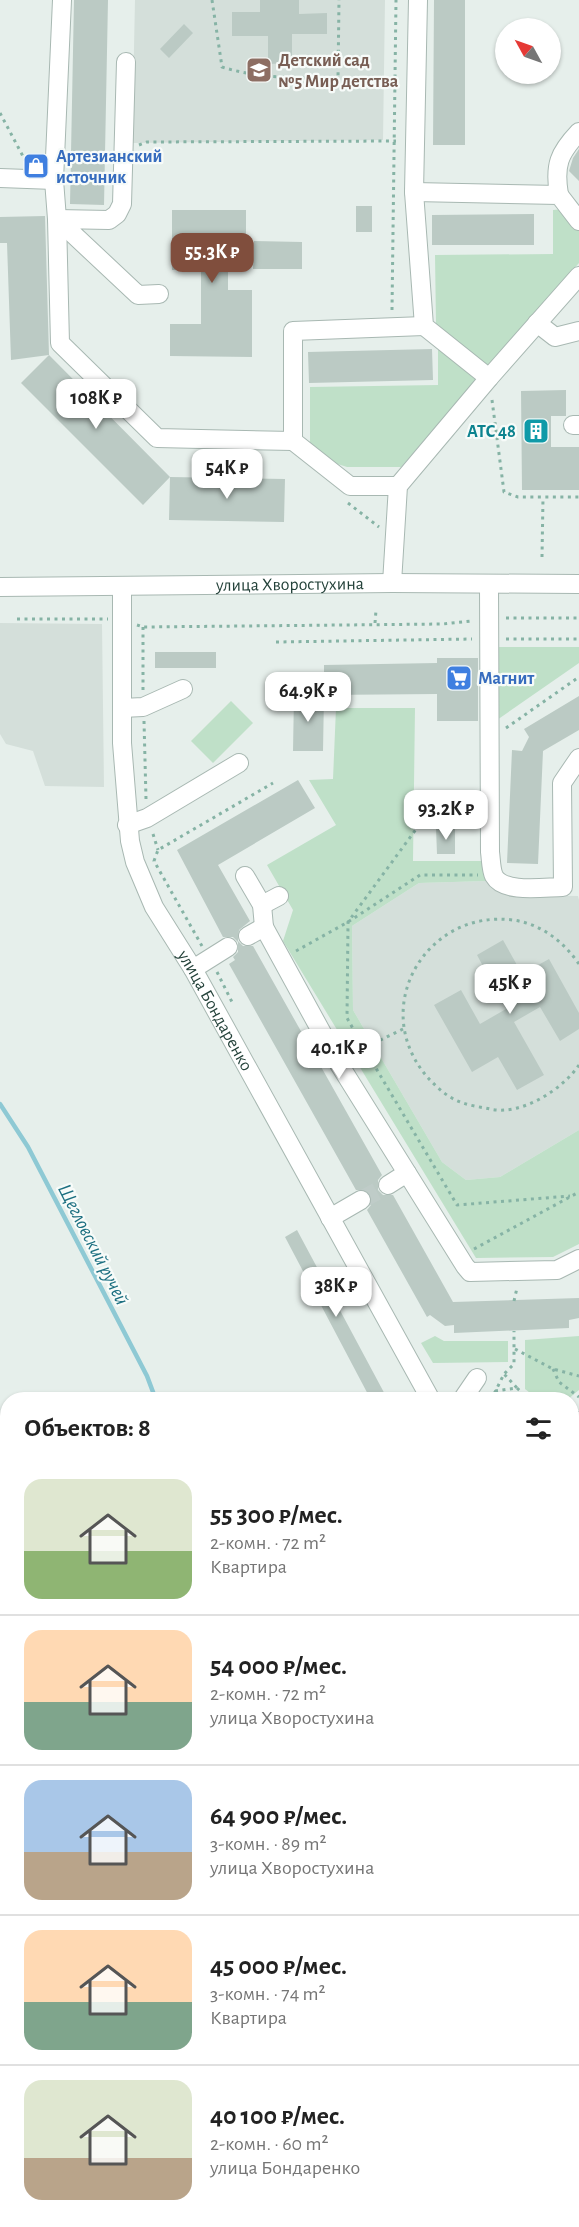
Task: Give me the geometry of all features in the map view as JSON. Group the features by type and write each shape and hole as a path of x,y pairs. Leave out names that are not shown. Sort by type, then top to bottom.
{"street":[{"path":"62,0 54,180 60,343 157,438 293,441 350,486 398,486"},
{"path":"418,0 414,192 424,326"},
{"path":"57,219 109,220 117,214 122,204 126,62"},
{"path":"579,132 563,149 556,177 559,195 579,220"},
{"path":"0,178 54,180"},
{"path":"414,192 559,195"},
{"path":"57,219 138,295 159,294"},
{"path":"392,583 398,486 579,276"},
{"path":"537,323 555,337 579,331"},
{"path":"293,441 293,331 424,326 489,378"},
{"name":"улица Хворостухина","path":"0,587 392,583 579,584"},
{"path":"489,585 490,852 494,875 502,884 512,888 571,888 562,783 579,758"},
{"name":"улица Бондаренко","path":"122,586 122,708 127,825 135,862 154,907 193,969 427,1392"},
{"path":"122,708 143,707 183,689"},
{"path":"127,825 147,818 239,763"},
{"path":"245,876 262,905 264,927 339,1064 470,1272 557,1270 579,1259"},
{"path":"262,905 279,896"},
{"path":"248,936 264,927"},
{"path":"193,969 228,947"},
{"path":"388,1185 407,1173"},
{"path":"330,1218 361,1200"},
{"path":"467,1392 477,1378"}],"path":[{"path":"212,0 222,67 273,77 338,78 339,0"},
{"path":"392,327 396,0"},
{"path":"0,113 35,180"},
{"path":"124,151 147,142 415,141"},
{"path":"489,378 504,492 518,497 579,497"},
{"path":"542,557 543,498"},
{"path":"347,502 385,531"},
{"path":"375,623 376,610"},
{"path":"17,619 122,620 143,627 443,624 490,619 579,618"},
{"path":"276,642 579,639"},
{"path":"491,738 579,677"},
{"path":"237,1011 154,861 158,850 273,783"},
{"path":"425,817 348,922 346,1018 457,1205 570,1196"},
{"path":"281,960 348,922 420,876 494,875"},
{"path":"579,964 569,950 549,932 524,922 497,918 470,922 445,934 425,952 411,975 403,1002 403,1029 414,1060 434,1086 462,1103 494,1110 526,1106 556,1091 579,1065"},
{"path":"339,1064 364,1048 403,1029"},
{"path":"459,1257 579,1192"},
{"path":"495,1391 504,1374 514,1364 514,1331"},
{"path":"514,1348 553,1370 579,1376"},
{"path":"553,1370 559,1382 572,1392"},
{"path":"504,1374 521,1392"},
{"path":"495,1391 517,1388"}],"shaded area":[{"name":"Детский сад №5 Мир детства","path":"135,0 385,0 383,140 132,143"},
{"path":"0,623 102,624 104,787 45,786 33,751 6,744 0,734"},
{"path":"486,881 508,895 578,896 579,1130 500,1177 466,1180 442,1162 353,1010 352,926 419,883"}],"green space":[{"path":"564,209 579,229 579,263 487,368 436,324 435,255 553,254 553,210"},
{"path":"438,344 479,377 401,467 347,467 328,461 310,444 310,387 438,385"},
{"path":"499,647 579,647 579,663 497,720"},
{"path":"231,701 253,723 213,763 191,741"},
{"path":"336,708 415,708 413,861 485,861 486,881 419,883 352,926 353,1010 442,1162 466,1180 500,1177 579,1130 579,1244 553,1257 476,1258 283,941 293,910 267,865 336,825 309,780 333,779"},
{"path":"435,1336 444,1341 508,1341 508,1362 433,1363 421,1343"},
{"path":"579,1336 579,1390 577,1392 529,1392 525,1389 525,1340"}],"building":[{"path":"74,0 108,0 104,205 70,204"},
{"path":"260,0 299,0 299,14 327,13 327,34 292,34 292,63 268,64 268,36 232,36 232,12 260,12"},
{"path":"434,0 465,0 465,145 433,145"},
{"path":"184,24 193,33 169,58 160,49"},
{"path":"579,149 579,181 569,171"},
{"path":"356,206 372,206 372,232 356,232"},
{"path":"172,210 246,210 246,247 228,247 228,290 252,290 252,357 170,356 170,324 201,324 201,270 172,270"},
{"path":"534,214 534,245 432,245 432,215"},
{"path":"45,216 49,355 11,360 7,243 0,243 0,217"},
{"path":"254,241 302,242 302,269 253,269"},
{"path":"432,349 433,380 309,383 308,352"},
{"path":"49,355 170,477 143,505 21,383"},
{"name":"АТС 48","path":"566,390 566,416 551,416 551,447 579,447 579,490 522,490 521,391"},
{"path":"170,477 285,479 284,522 169,520"},
{"path":"155,652 216,652 216,668 155,668"},
{"path":"437,658 478,658 478,721 437,721 437,694 324,695 324,665 437,663"},
{"path":"294,695 324,695 323,751 293,751"},
{"path":"579,696 579,730 543,751 538,864 507,863 512,750 522,751 529,737 524,729"},
{"path":"298,780 315,808 218,865 250,921 239,930 238,941 243,946 253,946 382,1175 378,1180 378,1190 383,1195 393,1195 453,1302 579,1298 579,1318 569,1320 569,1328 454,1333 454,1325 445,1326 430,1315 427,1317 367,1210 371,1205 371,1195 366,1190 356,1190 229,964 235,960 233,957 238,952 238,942 233,937 223,937 177,850"},
{"path":"436,828 455,828 455,854 437,854"},
{"path":"503,940 522,974 549,959 579,1013 579,1029 560,1041 540,1007 514,1022 544,1075 517,1090 498,1057 472,1072 434,1005 461,990 480,1024 506,1009 477,955"},
{"path":"297,1230 384,1392 367,1392 285,1237"}],"waterway":[{"name":"Щегловский ручей","path":"0,1104 28,1147 147,1376 153,1392"}],"tunnel":[{"path":"361,1200 388,1185"}],"place":[{"name":"Детский сад №5 Мир детства","path":"259,70"},
{"name":"Артезианский источник","path":"36,166"},
{"name":"АТС 48","path":"536,431"},
{"name":"Магнит","path":"459,678"}]}
